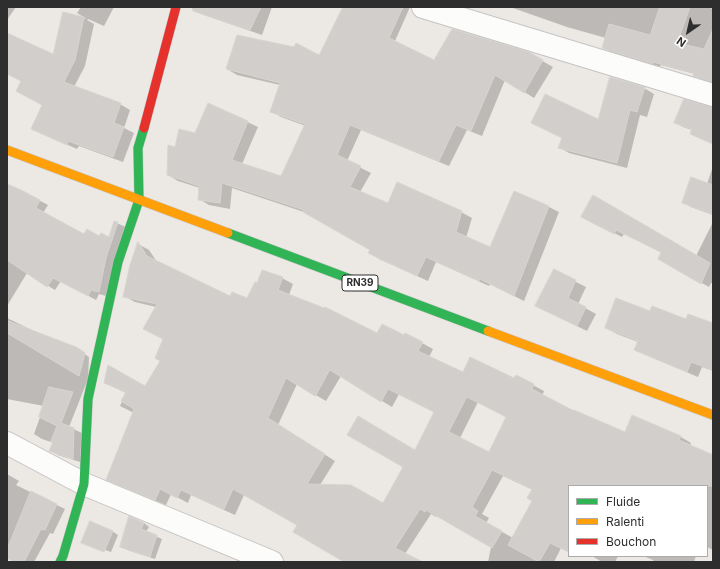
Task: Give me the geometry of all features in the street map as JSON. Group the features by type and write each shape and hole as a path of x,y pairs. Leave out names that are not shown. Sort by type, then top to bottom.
{"main road":[{"path":"60,562 84,484 88,399 118,262 139,200 138,148 176,7"},
{"name":"RN39","path":"7,150 713,415"}],"street":[{"path":"423,7 713,95"},
{"path":"7,443 84,484 272,562"}],"building":[{"path":"194,7 261,7 250,30 193,11"},
{"path":"343,7 403,7 389,38 434,60 452,29 529,52 543,60 524,93 495,75 471,131 456,125 439,161 350,125 337,155 361,166 350,187 388,203 397,182 462,211 456,232 490,247 514,191 549,206 514,296 480,279 479,281 426,257 417,276 368,253 370,250 303,212 304,210 222,183 220,203 198,200 199,186 167,175 168,145 175,147 179,129 195,133 208,103 248,121 232,160 281,176 305,124 270,112 280,83 226,69 237,35 294,47 296,43 319,55"},
{"path":"660,7 690,7 677,43 704,49 713,29 713,82 693,76 694,73 653,62 652,64 602,48 609,24 650,35"},
{"path":"63,12 84,17 75,60 64,82 121,103 114,123 124,127 113,157 68,141 67,145 31,129 42,105 16,91 21,81 7,74 7,33 53,54"},
{"path":"610,77 645,87 637,112 630,110 617,163 558,148 562,138 531,123 545,94 598,119"},
{"path":"684,99 713,107 713,144 690,134 692,129 674,123"},
{"path":"691,177 713,185 713,214 682,203"},
{"path":"7,184 40,200 36,208 84,234 87,229 99,236 101,233 109,237 114,221 118,222 106,258 99,292 91,290 88,296 53,278 47,287 7,260"},
{"path":"593,195 710,263 701,284 658,259 661,252 616,230 614,234 581,217"},
{"path":"138,242 147,256 230,296 232,292 247,298 255,282 257,283 262,270 283,277 278,290 324,308 325,307 377,333 382,324 404,335 405,333 423,342 418,351 463,372 470,357 514,378 516,375 534,384 532,389 574,411 625,432 632,415 681,436 679,440 713,455 713,486 568,485 568,552 550,543 539,562 508,545 532,501 527,498 532,489 492,470 472,507 478,511 475,516 502,531 492,548 426,510 425,512 420,509 395,548 423,562 344,562 293,532 297,525 233,489 224,509 181,490 177,498 160,489 155,500 106,480 134,409 121,401 126,392 104,383 108,365 145,386 160,361 155,358 163,339 143,329 157,304 123,297 130,265","holes":["330,370 381,402 388,389 434,412 415,450 358,416 347,435 403,467 383,503 351,485 307,484 325,454 268,418 286,378 315,396","467,397 506,417 489,452 449,432"]},
{"path":"554,269 576,280 568,298 586,307 577,326 535,306"},
{"path":"616,298 650,311 652,306 686,319 688,314 713,323 713,370 691,362 687,372 634,350 638,341 605,328"},
{"path":"8,321 76,347 84,352 79,376 7,333"},
{"path":"49,387 73,392 61,423 74,428 73,459 49,451 57,426 39,417"},
{"path":"31,491 57,504 45,530 41,529 24,562 14,562 7,558 7,550"},
{"path":"129,516 144,523 141,529 157,535 150,557 120,547"},
{"path":"90,521 113,531 104,552 81,543"}],"traffic: fast":[{"path":"60,562 84,484 88,399 118,262 139,200 138,148 144,128"},
{"path":"228,233 488,331"}],"traffic: slow":[{"path":"7,150 228,233"},
{"path":"488,331 713,415"}],"traffic: jam":[{"path":"144,128 176,7"}]}
